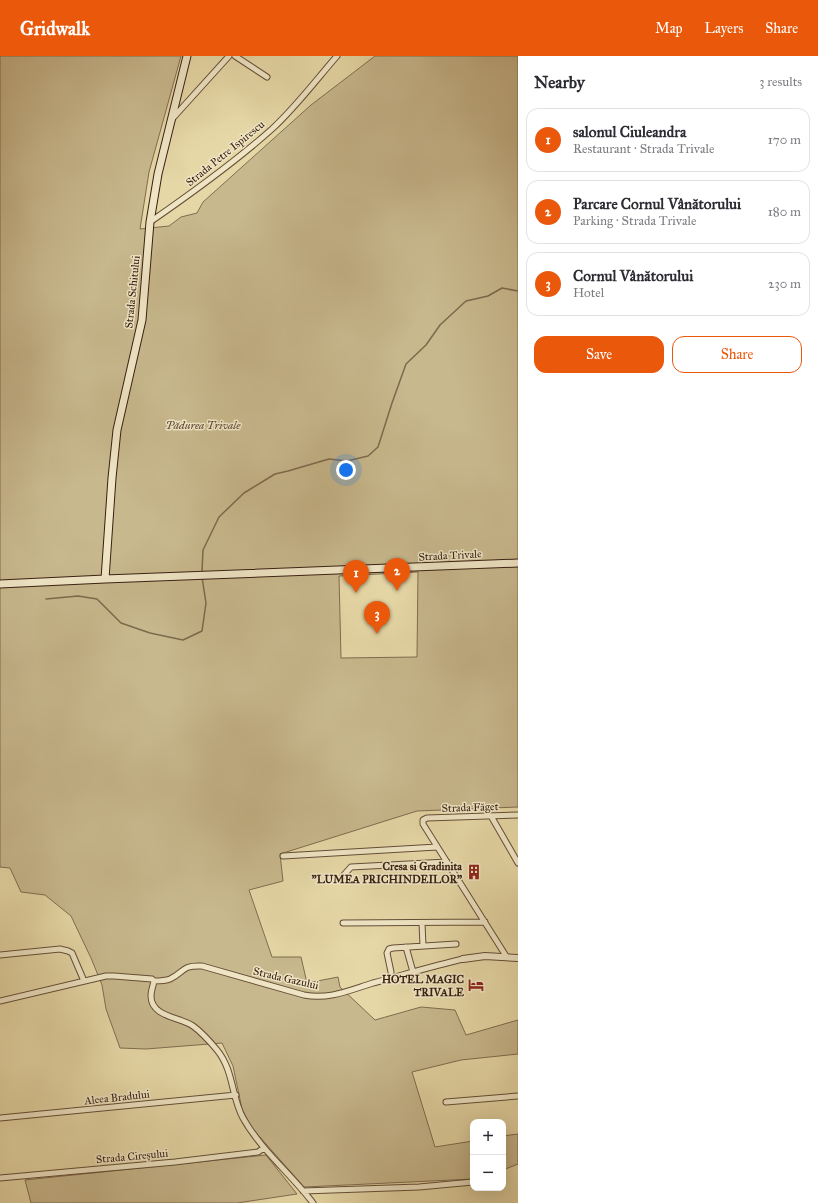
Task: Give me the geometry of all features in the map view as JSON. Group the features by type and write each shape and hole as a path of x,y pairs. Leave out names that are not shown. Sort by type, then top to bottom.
{"main road":[{"name":"Strada Schitului","path":"105,579 117,430 142,320 150,222 158,174 170,120 187,56"},
{"name":"Strada Trivale","path":"0,584 518,564"}],"street":[{"path":"170,120 229,56"},
{"path":"235,56 267,77"},
{"name":"Strada Petre Ispirescu","path":"150,222 176,205 244,153 272,129 299,100 335,57"},
{"name":"Strada Făget","path":"437,846 422,820 427,818 518,815"},
{"path":"491,816 518,863"},
{"path":"283,856 437,846 506,956"},
{"path":"343,876 351,867 447,862"},
{"path":"343,923 485,922"},
{"path":"422,923 423,946"},
{"path":"391,972 387,953 388,950 393,948 456,944"},
{"path":"406,947 413,972"},
{"path":"0,955 60,949 68,951 73,956 84,981"},
{"path":"463,959 486,956 506,956 518,958"},
{"name":"Strada Gazului","path":"154,981 171,978 187,967 202,966 304,995 320,997 340,993 463,959"},
{"path":"0,1001 84,981 114,976 152,979 154,981 151,993 153,1004 162,1014 193,1026 217,1051 228,1068 243,1117 264,1148 313,1203"},
{"name":"Aleea Bradului","path":"0,1118 236,1095"},
{"path":"446,1102 518,1096"},
{"name":"Strada Cireșului","path":"0,1178 183,1161 258,1152 264,1148"},
{"path":"303,1191 419,1187 470,1182"}],"green space":[{"name":"Pădurea Trivale","path":"0,56 181,56 149,172 140,229 169,226 181,217 197,213 203,202 311,105 375,56 518,56 518,807 417,811 280,854 283,881 249,890 272,957 301,957 307,983 338,977 340,987 375,1020 421,1007 455,1010 466,1035 518,1020 518,1054 461,1060 412,1072 435,1147 470,1141 470,1179 304,1187 251,1127 242,1109 233,1066 222,1043 146,1049 120,1048 106,1009 102,985 71,916 45,895 21,892 10,868 0,867","holes":["418,572 417,657 341,658 339,576"]},
{"path":"518,1134 518,1164 506,1169 506,1155 506,1136"},
{"path":"266,1155 297,1194 237,1203 31,1203 25,1180"}],"waterway":[{"path":"202,572 203,550 219,517 244,493 275,474 329,459 347,461 368,456 378,447 406,364 426,345 440,325 466,301 488,296 502,288 518,291"},
{"path":"46,599 78,596 97,599 121,623 150,633 183,640 202,631 206,603 202,577"}],"place":[{"name":"Parcare Cornul Vânătorului","path":"397,591"},
{"name":"salonul Ciuleandra","path":"356,593"},
{"name":"Cornul Vânătorului","path":"377,634"},
{"name":"Cresa si Gradinita \"LUMEA PRICHINDEILOR\"","path":"474,872"},
{"name":"HOTEL MAGIC TRIVALE","path":"476,985"}]}
